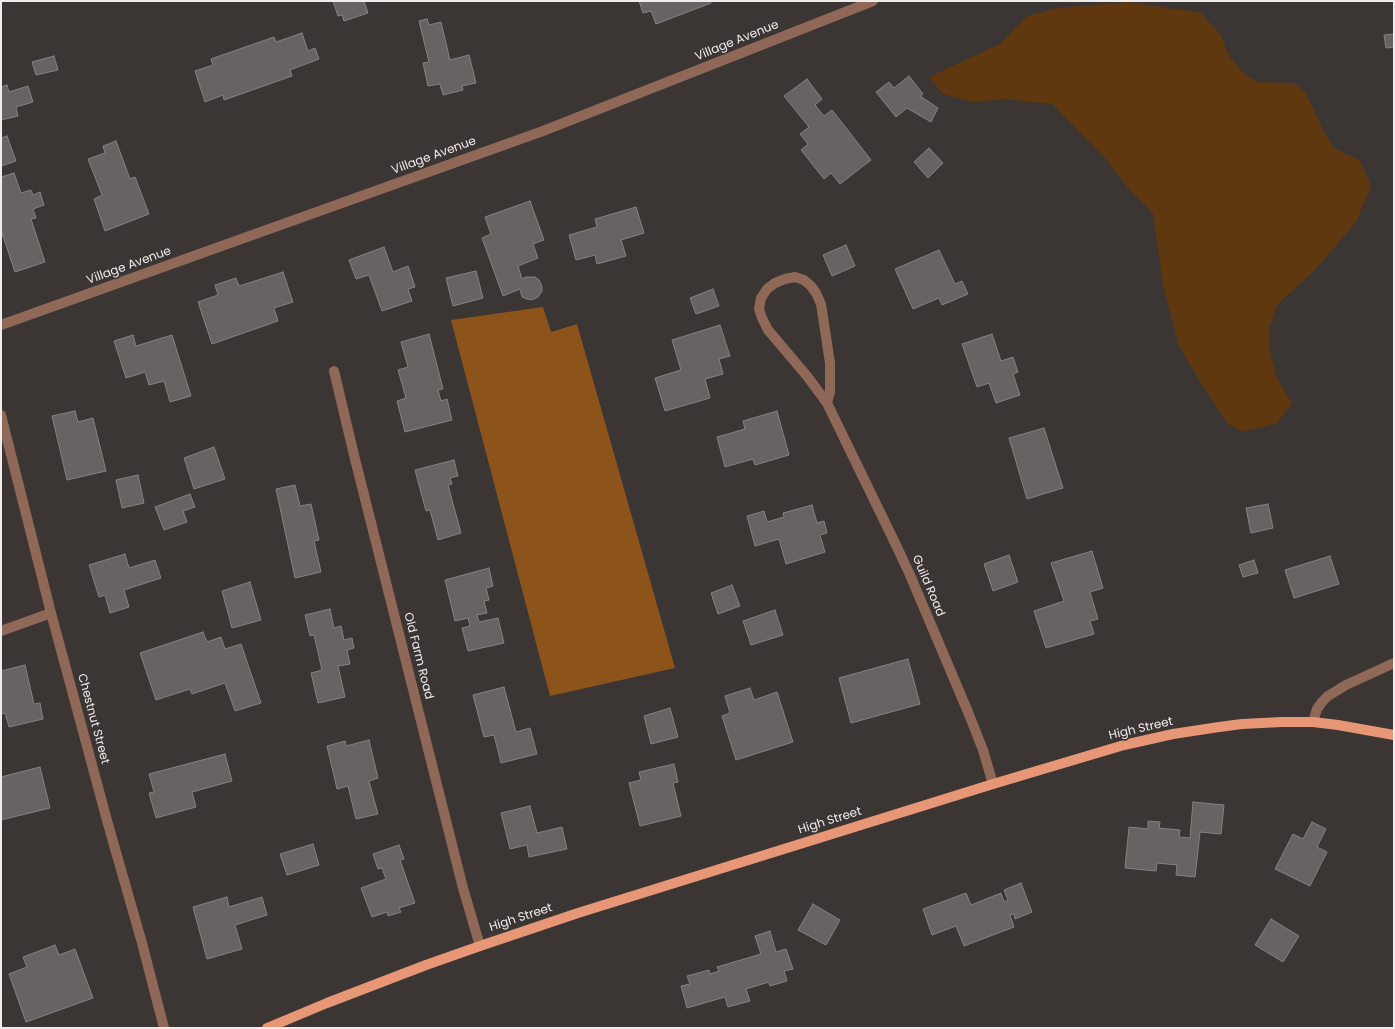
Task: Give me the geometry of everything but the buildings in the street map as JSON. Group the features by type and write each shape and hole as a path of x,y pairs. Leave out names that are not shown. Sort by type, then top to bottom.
{"main road":[{"name":"High Street","path":"268,1028 349,995 480,946 578,913 993,784 1124,745 1173,734 1242,724 1282,722 1313,722 1353,726 1394,734"}],"street":[{"name":"Village Avenue","path":"1,326 543,131 873,1"},
{"name":"Guild Road","path":"827,403 830,392 830,363 821,304 816,293 804,280 795,277 785,279 775,283 766,290 761,298 759,309 762,318 768,330 807,376 827,403 896,545 968,712 983,750 993,784"},
{"name":"Old Farm Road","path":"334,371 459,872 480,946"},
{"name":"Chestnut Street","path":"1,415 51,613 164,1028"},
{"path":"1,631 51,613"},
{"path":"1313,722 1317,708 1328,696 1394,663"}],"shaded area":[{"path":"1128,2 1201,13 1221,35 1229,56 1245,75 1258,82 1294,83 1305,92 1326,136 1334,148 1360,160 1371,186 1356,222 1317,268 1277,305 1269,328 1269,348 1277,378 1292,403 1277,423 1243,432 1227,423 1179,346 1163,285 1153,213 1129,189 1105,158 1052,104 1004,99 974,102 943,94 929,77 1000,44 1026,17 1057,8"},
{"path":"543,307 551,332 577,324 675,668 550,696 451,320"}]}
